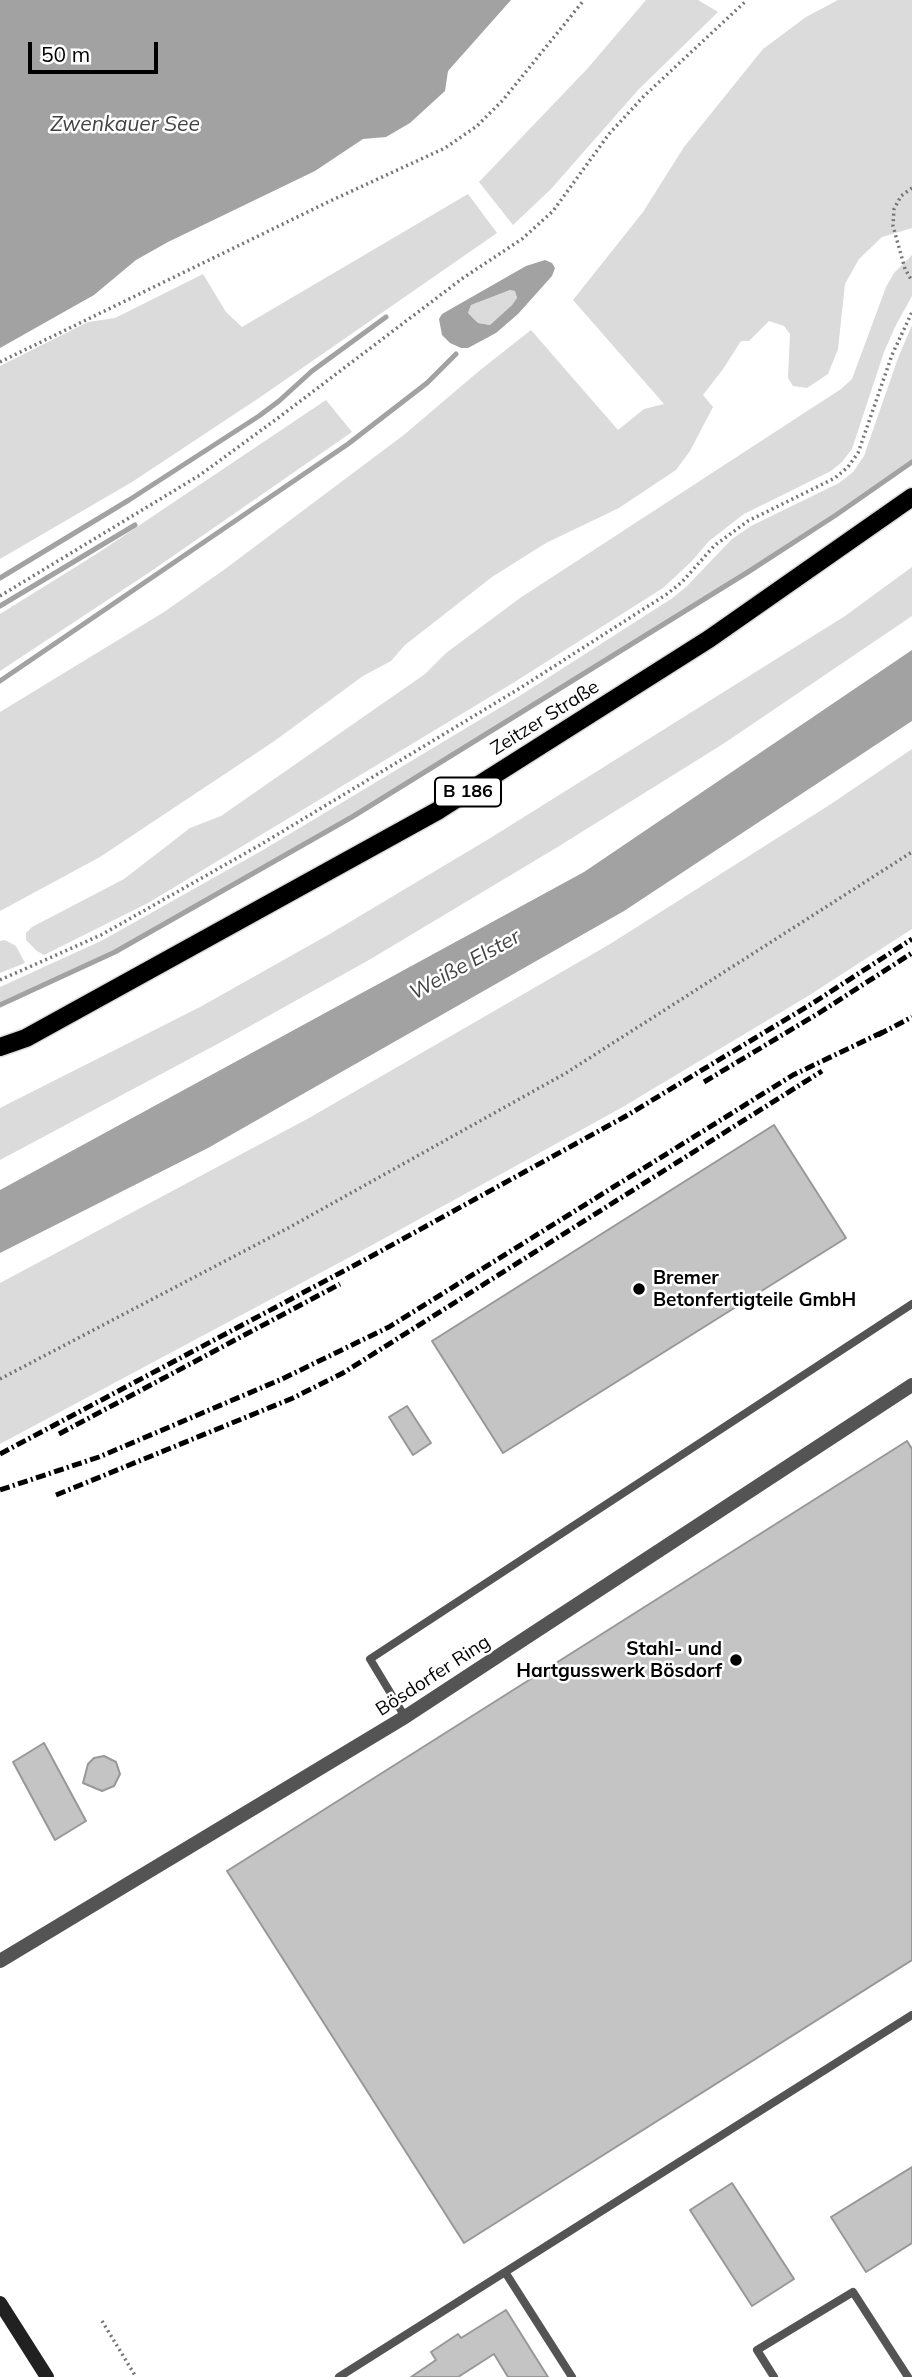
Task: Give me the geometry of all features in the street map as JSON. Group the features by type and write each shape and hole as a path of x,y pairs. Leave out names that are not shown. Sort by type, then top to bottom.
{"main road":[{"name":"Zeitzer Straße","path":"0,1047 26,1038 439,810 709,639 912,497"},
{"path":"0,2303 47,2377"}],"street":[{"name":"Bösdorfer Ring","path":"0,1961 405,1717 912,1385"}],"lane":[{"path":"405,1717 370,1659 912,1304"},
{"path":"339,2377 912,2015"},
{"path":"505,2272 572,2377"},
{"path":"774,2377 757,2350 853,2292 908,2377"}],"path":[{"path":"0,362 365,184 445,148 477,126 503,100 584,0"},
{"path":"0,596 200,474 463,278 522,239 554,211 609,134 644,96 747,0"},
{"path":"912,188 901,196 894,209 893,226 898,247 912,281"},
{"path":"0,980 101,935 296,823 517,690 667,594 682,582 714,546 748,520 835,478 859,453 892,355 912,312"},
{"path":"0,1379 290,1227 566,1073 912,852"},
{"path":"102,2320 136,2377"}],"shaded area":[{"path":"646,0 698,0 718,12 639,89 551,189 513,225 479,182 587,69"},
{"path":"838,0 912,0 912,228 882,237 859,259 845,284 838,349 828,374 807,388 793,386 788,378 790,334 784,326 769,321 749,341 741,341 703,395 713,407 690,451 676,470 619,508 546,543 492,577 405,645 391,661 363,676 273,742 100,857 0,911 0,712 164,612 225,569 405,434 531,330 618,430 644,409 664,404 573,300 643,212 684,147 763,49 806,17"},
{"path":"468,194 497,233 259,398 132,482 0,559 0,366 88,322 115,318 203,274 226,312 242,327"},
{"path":"912,255 912,296 884,352 852,449 831,471 744,514 709,541 663,588 513,683 148,903 44,955 26,940 26,933 32,927 124,879 190,828 221,816 425,674 446,653 520,598 841,389 852,379 886,287 894,273"},
{"path":"510,290 515,291 517,298 490,325 478,323 468,313 471,305"},
{"path":"912,325 912,462 748,572 352,817 115,952 0,1005 0,987 103,940 263,850 521,695 671,599 732,539 751,526 839,483 853,472 864,456"},
{"path":"326,400 352,432 150,572 0,671 0,614 98,553"},
{"path":"912,567 912,616 723,744 369,960 0,1160 0,1108 200,1007 328,935 492,837 845,616"},
{"path":"912,749 912,929 808,996 621,1108 365,1249 0,1444 0,1283 309,1118 610,944 831,804"},
{"path":"5,940 16,946 25,963 0,973 0,941"}],"water":[{"name":"Zwenkauer See","path":"0,0 511,0 448,71 445,91 410,123 386,137 363,139 315,171 168,242 136,260 94,295 0,348"},
{"path":"545,260 555,268 552,276 518,314 496,333 468,348 450,343 442,335 439,319 442,314 526,266","holes":["510,290 515,291 517,298 512,305 490,325 478,323 468,313 471,305"]},
{"name":"Weiße Elster","path":"912,650 912,721 624,911 208,1148 0,1253 0,1190 584,872"}],"building":[{"name":"Bremer Betonfertigteile GmbH","path":"774,1125 846,1238 503,1453 432,1341"},
{"path":"407,1406 431,1443 413,1455 389,1417"},
{"name":"Stahl- und Hartgusswerk Bösdorf","path":"907,1441 912,1449 912,1960 464,2243 227,1871"},
{"path":"44,1743 86,1821 55,1840 13,1762"},
{"path":"104,1756 116,1762 120,1774 114,1786 102,1791 83,1783 88,1764 94,1758"},
{"path":"912,2167 912,2243 866,2272 831,2217"},
{"path":"732,2183 794,2279 752,2306 690,2210"},
{"path":"506,2310 548,2377 508,2377 494,2354 458,2377 411,2377 436,2360 431,2352 458,2334 461,2338"}],"waterway":[{"path":"0,578 129,500 259,416 312,371 386,317"},
{"path":"0,681 348,444 427,383 456,354"},
{"path":"0,1005 115,952 352,817 748,572 912,462"},
{"path":"0,606 135,525"}],"railway":[{"path":"0,1454 370,1257 626,1116 813,1003 912,939"},
{"path":"704,1082 912,953"},
{"path":"878,1035 912,1017"},
{"path":"0,1490 99,1457 282,1379 389,1327 793,1075 885,1031"},
{"path":"56,1495 293,1398 343,1373 822,1071"},
{"path":"59,1434 340,1284"}],"place":[{"name":"Bremer Betonfertigteile GmbH","path":"639,1289"},
{"name":"Stahl- und Hartgusswerk Bösdorf","path":"736,1660"}]}
